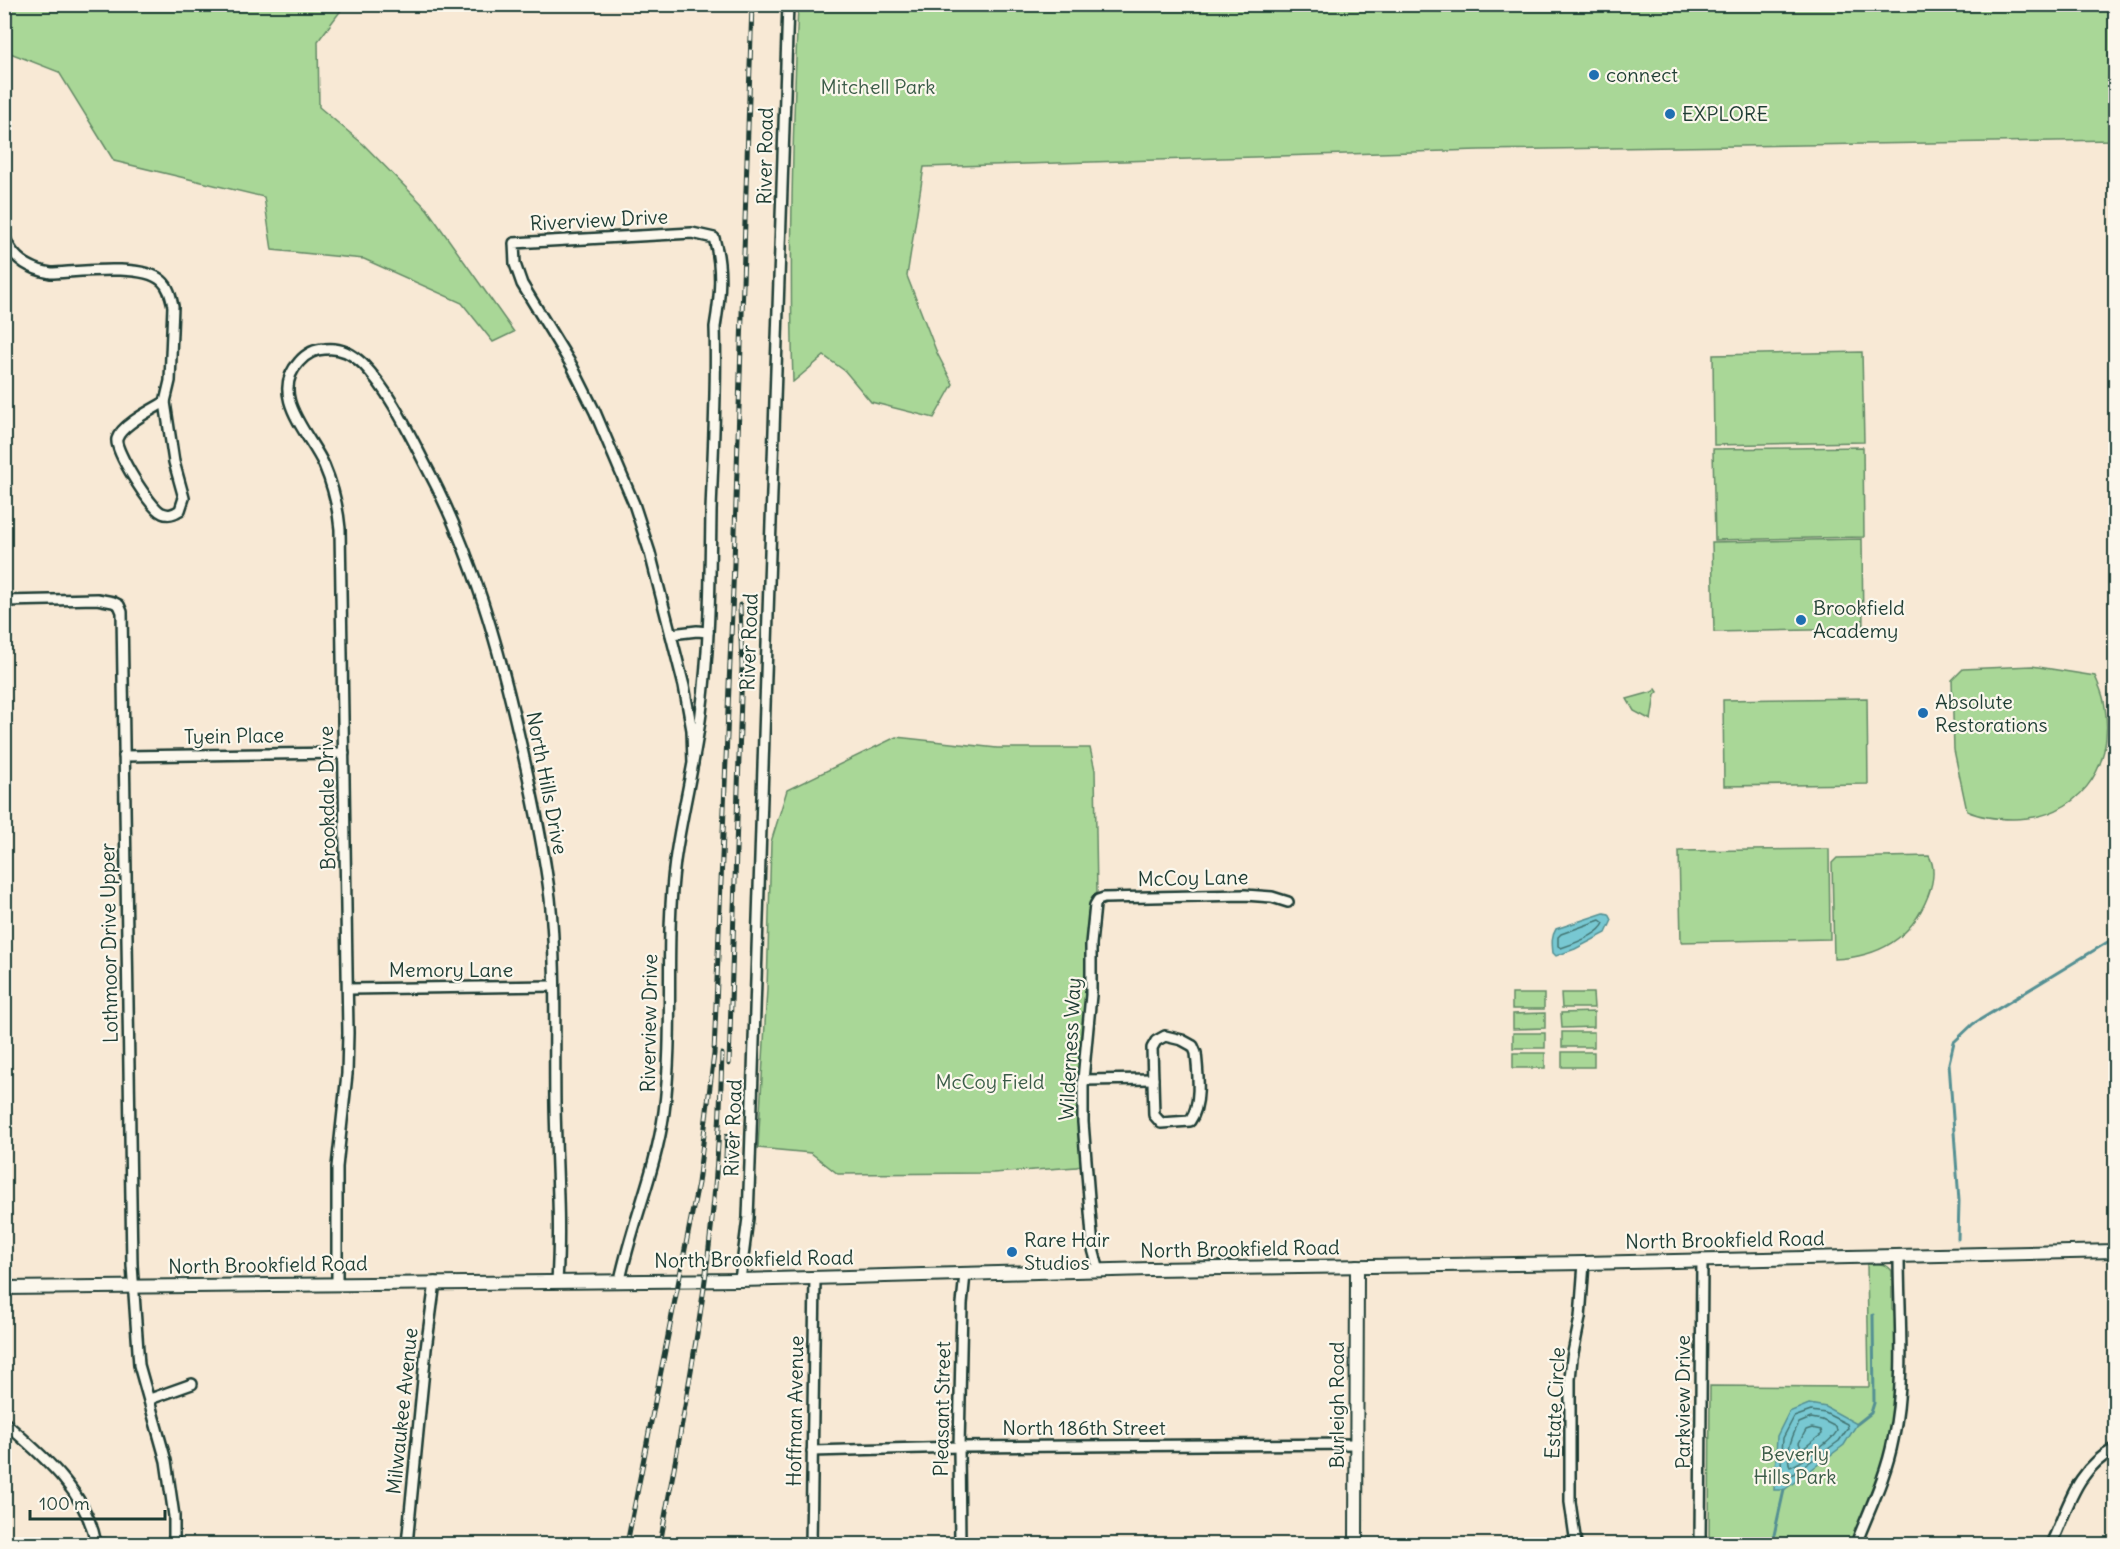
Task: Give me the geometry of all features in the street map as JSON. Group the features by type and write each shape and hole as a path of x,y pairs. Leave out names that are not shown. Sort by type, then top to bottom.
{"street":[{"name":"River Road","path":"740,1280 748,1218 751,1152 788,4"},
{"name":"Riverview Drive","path":"620,1280 649,1181 663,1113 668,1043 670,906 675,861 693,764 702,711 708,632 715,327 720,293 720,265 714,238 692,233 514,243 515,264 522,284 572,366 595,412 634,504 650,553 690,716 693,764"},
{"path":"4,235 15,255 30,267 51,273 134,270 147,272 162,281 171,296 173,306 170,381 165,402 174,462 184,498 180,510 167,515 160,513 148,499 117,444 117,437 126,428 165,402"},
{"name":"Brookdale Drive","path":"330,348 313,351 304,357 291,372 287,391 294,414 324,465 338,510 341,553 348,989 346,1074 337,1167 337,1284"},
{"name":"North Hills Drive","path":"330,348 350,353 367,369 392,404 443,498 474,575 513,709 539,827 549,896 554,986 559,1210 557,1281"},
{"name":"Lothmoor Drive Upper","path":"4,601 97,599 113,602 119,606 123,623 131,1222 134,1287 139,1365 166,1461 174,1516 174,1545"},
{"path":"671,634 708,632"},
{"name":"Tyein Place","path":"124,756 344,753"},
{"name":"McCoy Lane","path":"1098,900 1245,895 1272,897 1288,902"},
{"name":"Wilderness Way","path":"1098,900 1093,914 1091,995 1083,1080 1083,1122 1093,1249 1099,1271"},
{"name":"Memory Lane","path":"348,989 554,986"},
{"path":"1165,1036 1172,1036 1193,1046 1197,1064 1197,1102 1195,1114 1190,1121 1172,1124 1161,1123 1157,1119 1154,1115 1152,1079 1152,1048 1156,1041 1165,1036"},
{"path":"1083,1080 1152,1079"},
{"name":"North Brookfield Road","path":"4,1288 740,1280 2115,1251"},
{"path":"1856,1544 1887,1466 1897,1419 1901,1374 1899,1256"},
{"name":"Parkview Drive","path":"1700,1545 1702,1259"},
{"name":"Estate Circle","path":"1576,1545 1570,1502 1570,1379 1580,1318 1584,1263"},
{"name":"Burleigh Road","path":"1356,1545 1357,1266"},
{"name":"Pleasant Street","path":"960,1545 958,1447 965,1274"},
{"name":"Hoffman Avenue","path":"811,1545 815,1278"},
{"name":"Milwaukee Avenue","path":"407,1545 426,1348 435,1282"},
{"path":"150,1399 192,1384"},
{"path":"4,1422 41,1454 66,1481 85,1512 96,1544"},
{"name":"North 186th Street","path":"812,1451 958,1447 1357,1444"},
{"path":"2051,1545 2080,1478 2100,1458 2115,1448"}],"green space":[{"path":"4,5 345,5 318,41 319,107 363,144 427,209 514,332 493,342 462,303 364,259 272,250 264,197 114,161 59,72 5,51"},
{"name":"Mitchell Park","path":"798,5 2115,5 2115,140 1479,150 924,167 907,276 937,353 953,384 934,418 871,402 845,371 824,356 793,382 792,193"},
{"path":"1862,352 1864,442 1714,445 1713,355"},
{"path":"1863,447 1864,537 1715,540 1713,449"},
{"path":"1862,539 1863,629 1714,632 1712,542"},
{"path":"2032,666 2095,676 2104,703 2107,730 2104,751 2097,770 2087,787 2073,800 2056,810 2036,817 1995,818 1967,811 1954,750 1952,680 1963,669"},
{"path":"1656,689 1658,692 1655,695 1651,720 1634,711 1627,699"},
{"path":"1867,698 1868,784 1724,786 1723,700"},
{"name":"McCoy Field","path":"896,737 997,748 1090,748 1095,770 1097,895 1090,914 1083,1163 1077,1167 993,1173 838,1174 811,1153 758,1148 767,989 771,842 787,790"},
{"path":"1829,849 1830,939 1681,942 1679,851"},
{"path":"1929,856 1933,876 1928,896 1921,911 1903,934 1879,950 1834,959 1832,863 1837,858"},
{"path":"1561,993 1593,993 1594,1008 1562,1008"},
{"path":"1512,994 1544,994 1544,1009 1512,1009"},
{"path":"1594,1012 1594,1027 1562,1028 1561,1013"},
{"path":"1545,1013 1545,1028 1513,1029 1513,1014"},
{"path":"1562,1032 1594,1032 1594,1047 1562,1047"},
{"path":"1513,1033 1545,1033 1545,1048 1513,1048"},
{"path":"1562,1052 1594,1052 1594,1067 1562,1067"},
{"path":"1513,1053 1545,1053 1545,1068 1513,1068"},
{"name":"Beverly Hills Park","path":"1867,1264 1884,1265 1892,1271 1892,1309 1897,1313 1896,1396 1886,1455 1851,1544 1709,1544 1710,1386 1869,1387"}],"water":[{"path":"1604,913 1609,914 1612,920 1606,933 1575,949 1556,956 1553,953 1552,944 1556,929"},
{"path":"1809,1404 1826,1407 1857,1424 1844,1445 1784,1490 1774,1490 1777,1436 1789,1412"}],"waterway":[{"path":"1958,1239 1959,1201 1949,1063 1954,1042 1973,1024 2116,937"},
{"path":"1857,1424 1871,1413 1874,1403 1873,1315"},
{"path":"1772,1544 1784,1490"}],"railway":[{"path":"627,1544 698,1183 714,1054 734,563 752,4"},
{"path":"729,1064 742,666 740,605"},
{"path":"660,1544 690,1380 705,1280 712,1224 722,1054"},
{"path":"726,1157 727,1136"}],"place":[{"name":"connect","path":"1594,75"},
{"name":"EXPLORE","path":"1670,114"},
{"name":"Brookfield Academy","path":"1801,620"},
{"name":"Absolute Restorations","path":"1923,713"},
{"name":"Rare Hair Studios","path":"1012,1252"}]}
